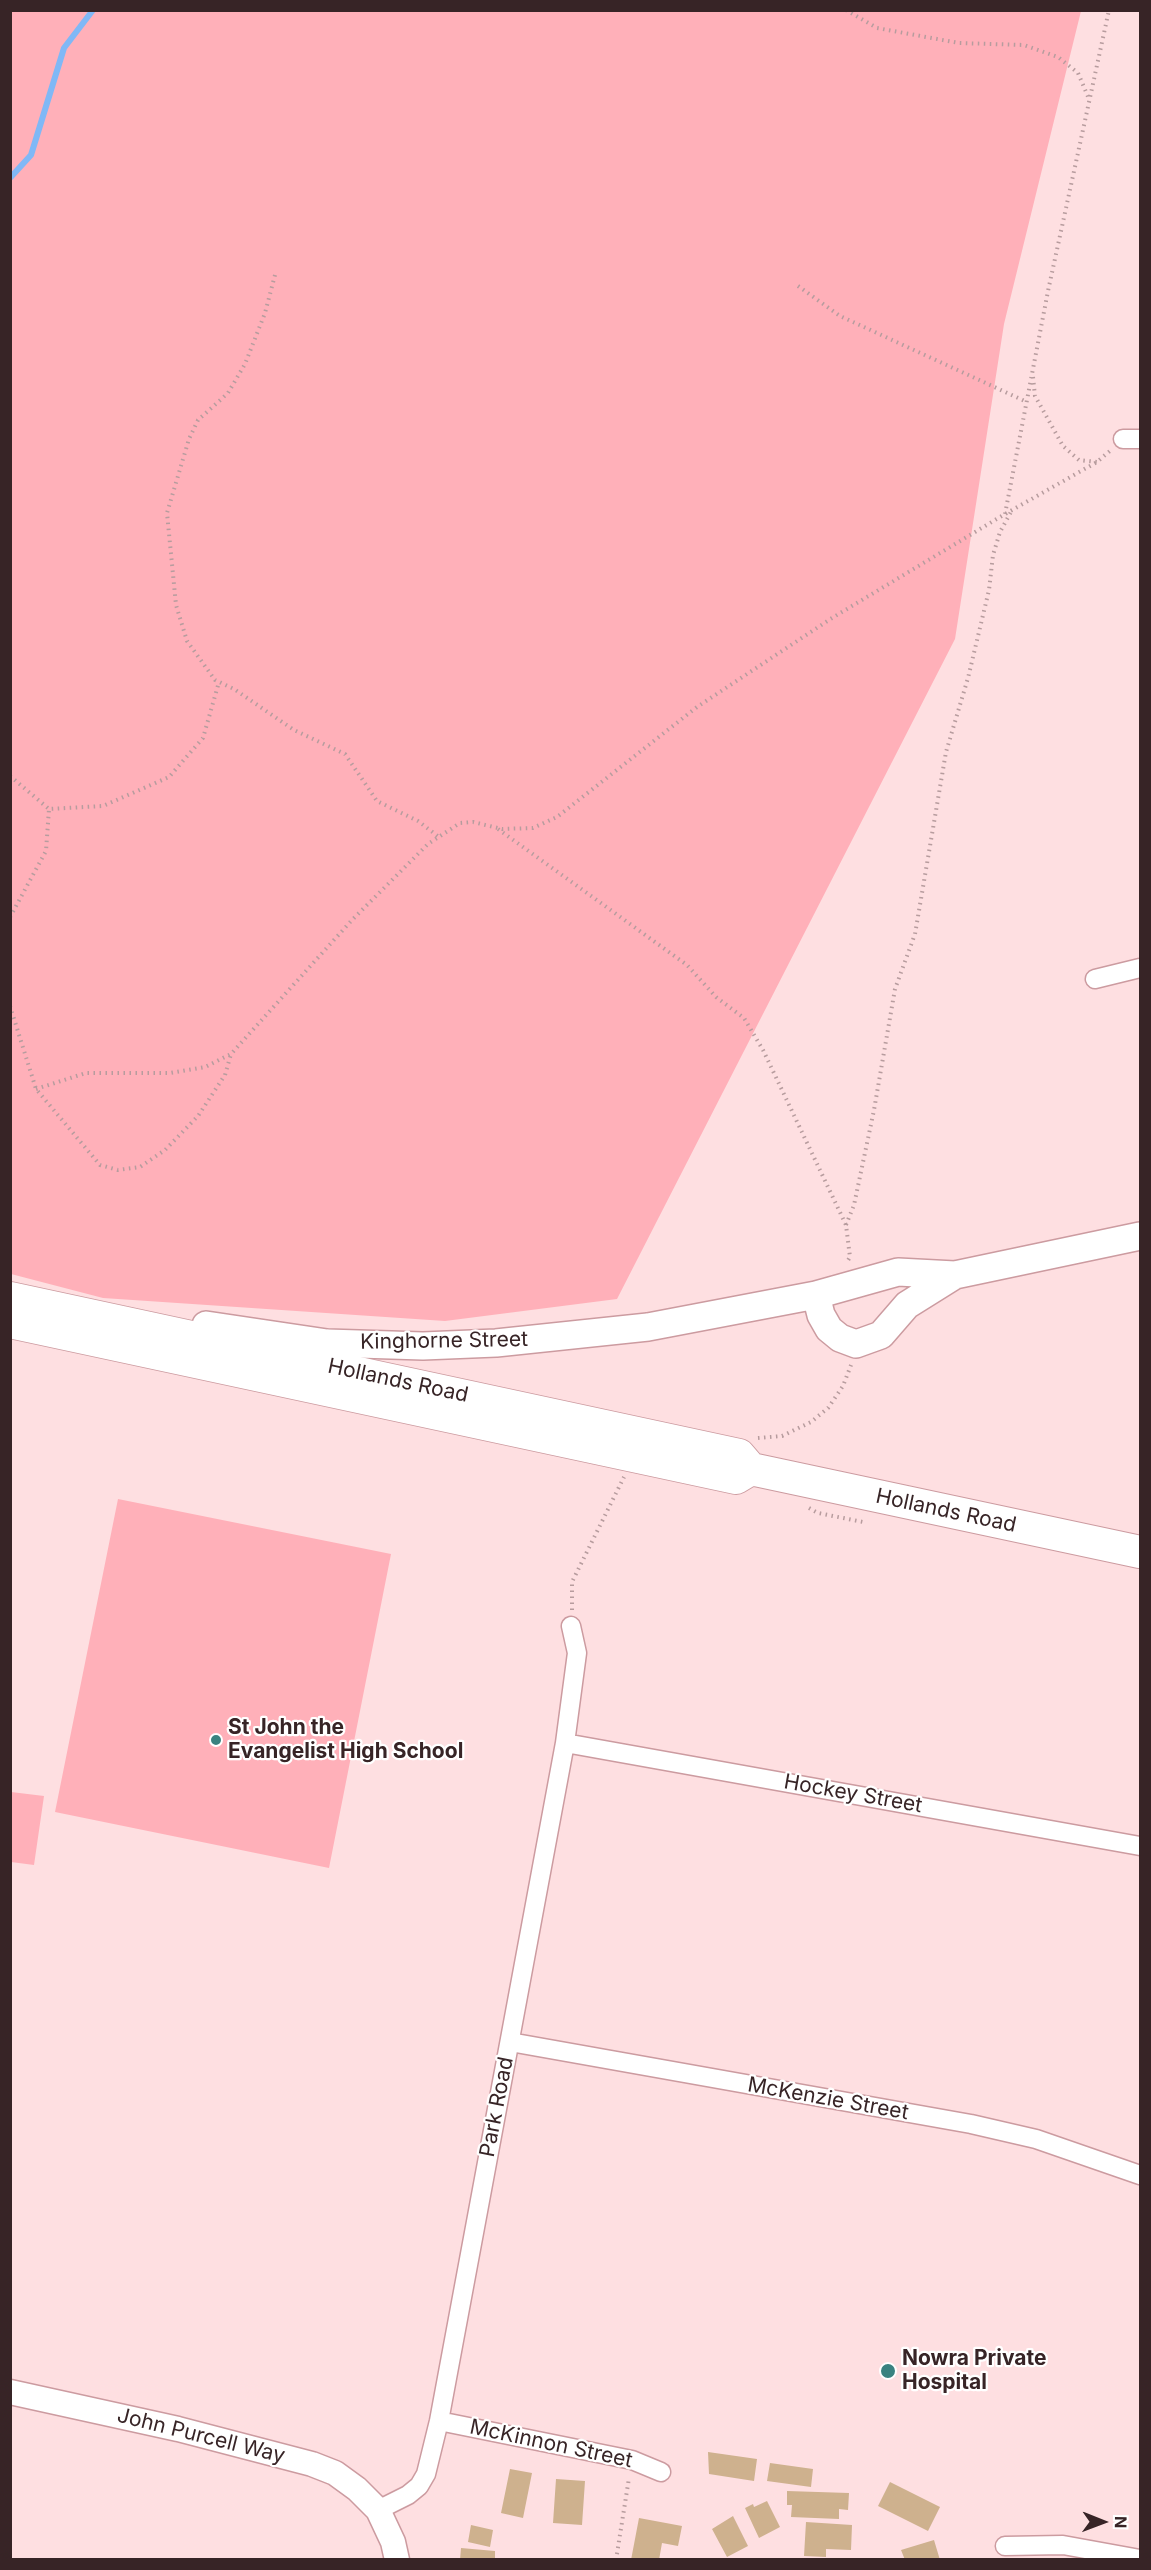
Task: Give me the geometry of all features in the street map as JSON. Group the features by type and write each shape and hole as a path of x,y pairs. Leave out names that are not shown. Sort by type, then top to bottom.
{"highway":[{"name":"Hollands Road","path":"24,1301 740,1455 749,1454 1140,1552"},
{"name":"Hollands Road","path":"10,1322 736,1478 749,1454"}],"main road":[{"name":"Kinghorne Street","path":"24,1301 66,1296 239,1332 327,1343 423,1346 496,1343 648,1327 816,1295 898,1272 955,1275 1140,1236"},
{"name":"Kinghorne Street","path":"856,1344 881,1335 907,1305 955,1275"},
{"path":"816,1295 821,1315 829,1329 840,1338 856,1344"}],"street":[{"path":"1095,979 1140,968"},
{"name":"Park Road","path":"378,2510 419,2486 426,2474 439,2421 566,1743 577,1653 571,1626"},
{"name":"Hockey Street","path":"566,1743 1140,1846"},
{"name":"McKenzie Street","path":"510,2042 971,2124 1035,2139 1140,2175"},
{"name":"John Purcell Way","path":"10,2392 178,2429 312,2464 335,2473 357,2489 378,2510"},
{"name":"McKinnon Street","path":"439,2421 632,2460 662,2472"},
{"path":"378,2510 398,2559"},
{"path":"1005,2546 1063,2545 1140,2559"}],"path":[{"path":"846,10 877,28 959,43 1024,45 1058,57 1078,73 1089,100"},
{"path":"1005,514 1109,10"},
{"path":"275,275 265,312 245,364 228,393 198,420 189,439 167,513 176,605 187,641 215,680 234,689 294,730 345,754 377,801 418,821 439,837"},
{"path":"798,286 840,316 1027,402"},
{"path":"1033,371 1035,396 1062,446 1080,460 1097,462"},
{"path":"36,1089 86,1073 170,1073 205,1067 231,1054 352,920 428,844 460,823 473,822 496,828 533,828 557,818 697,707 832,618 1013,509 1097,462 1132,439"},
{"path":"846,1225 854,1205 872,1120 895,989 915,934 946,752 968,678 989,590 993,555 1000,532 1013,509"},
{"path":"10,776 49,809 103,806 169,777 203,738 219,682"},
{"path":"10,917 46,851 49,809"},
{"path":"496,828 687,964 716,997 744,1018 763,1050 846,1225 850,1257 845,1264"},
{"path":"10,1006 36,1089 100,1166 118,1170 140,1167 165,1150 198,1116 225,1075 231,1054"},
{"path":"749,1454 812,1422 828,1408 843,1386 856,1344"},
{"path":"571,1626 572,1582 628,1470"},
{"path":"616,2559 632,2460"}],"shaded area":[{"path":"10,11 1081,11 1004,324 955,639 617,1299 445,1321 103,1298 11,1274"},
{"path":"118,1499 391,1554 329,1868 55,1812"},
{"path":"11,1792 44,1796 34,1865 11,1862"}],"building":[{"path":"708,2452 757,2459 754,2481 709,2474"},
{"path":"770,2463 813,2469 811,2487 767,2481"},
{"path":"510,2469 532,2473 523,2518 501,2513"},
{"path":"556,2479 585,2481 582,2525 553,2523"},
{"path":"890,2482 940,2507 928,2531 878,2506"},
{"path":"787,2491 849,2493 848,2510 839,2509 839,2519 791,2517 792,2505 787,2505"},
{"path":"767,2501 780,2527 759,2538 745,2508"},
{"path":"733,2516 748,2546 727,2557 712,2529"},
{"path":"639,2518 682,2526 678,2546 662,2543 659,2560 631,2560"},
{"path":"806,2522 852,2525 851,2550 826,2549 826,2557 804,2556"},
{"path":"471,2525 493,2530 490,2547 468,2542"},
{"path":"934,2540 940,2560 905,2560 901,2550"},
{"path":"461,2548 495,2551 495,2560 460,2560"}],"waterway":[{"path":"10,178 31,155 64,48 93,10"}],"place":[{"name":"St John the Evangelist High School","path":"216,1740"},
{"name":"Nowra Private Hospital","path":"888,2371"}]}
